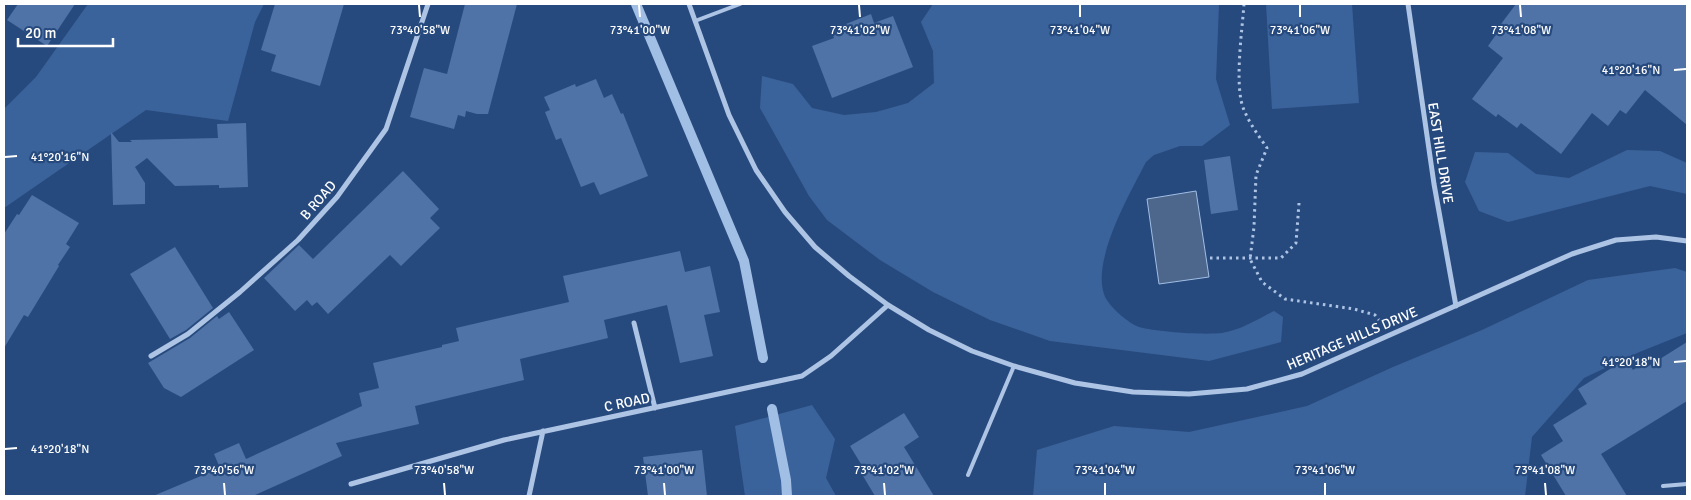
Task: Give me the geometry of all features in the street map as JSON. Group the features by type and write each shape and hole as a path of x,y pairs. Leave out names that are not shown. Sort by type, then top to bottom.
{"street":[{"name":"B ROAD","path":"151,356 188,334 240,292 298,240 337,197 386,129 428,4"},
{"name":"HERITAGE HILLS DRIVE","path":"689,4 729,115 756,170 785,212 815,247 849,276 888,305 929,330 972,352 1076,383 1133,392 1189,394 1247,389 1302,374 1572,254 1616,240 1656,237 1687,241"},
{"name":"EAST HILL DRIVE","path":"1408,4 1434,184 1456,306"},
{"name":"C ROAD","path":"351,484 504,440 802,376 832,356 888,305"},
{"path":"634,323 655,408"},
{"path":"529,496 543,431"}],"lane":[{"path":"695,21 740,4"},
{"path":"968,475 1014,366"},
{"path":"1663,486 1687,484"}],"path":[{"path":"1244,4 1240,72 1241,101 1253,126 1267,148 1256,175 1254,227 1250,258 1262,282 1285,299 1354,309 1375,315 1392,335"},
{"path":"1210,258 1280,258 1296,243 1300,203"}],"shaded area":[{"path":"88,4 264,4 255,22 228,121 146,110 4,208 4,109 36,77"},
{"path":"933,4 1219,4 1216,79 1230,125 1202,146 1180,146 1154,155 1146,162 1114,227 1108,245 1103,263 1102,280 1104,294 1113,308 1134,325 1168,332 1204,334 1229,332 1274,311 1283,317 1281,342 1209,361 1050,341 990,320 933,292 880,260 827,220 809,196 760,108 762,76 793,84 812,108 844,115 876,112 908,103 934,83 933,51 921,22"},
{"path":"1266,4 1352,4 1359,103 1272,109"},
{"path":"1627,150 1660,151 1687,163 1687,194 1650,186 1508,222 1479,211 1465,182 1475,152 1508,153 1536,174 1569,178"},
{"path":"1196,191 1209,277 1159,284 1147,199"},
{"path":"1675,268 1687,272 1687,333 1637,353 1584,378 1532,437 1525,496 1033,496 1037,450 1114,426 1189,432 1307,406 1393,367 1482,330 1588,280"},
{"path":"812,405 835,439 826,478 836,496 745,496 735,426"}],"building":[{"path":"18,4 75,4 47,46 7,20"},
{"path":"275,4 344,4 320,86 271,71 276,55 261,50"},
{"path":"465,4 517,4 488,114 466,111 465,117 458,115 454,129 410,117 424,68 447,74"},
{"path":"1516,4 1687,4 1687,125 1645,90 1626,114 1620,110 1608,126 1592,113 1561,154 1521,123 1517,128 1498,114 1496,117 1472,99 1503,58 1488,46 1500,29 1498,28"},
{"path":"871,14 874,23 893,16 913,67 832,98 812,46 834,38 831,30"},
{"path":"596,79 604,98 612,94 621,114 623,113 648,176 600,195 594,182 581,187 561,138 556,140 545,112 550,110 544,97 575,84 576,87"},
{"path":"246,123 248,187 219,188 219,185 175,186 147,158 135,167 145,183 145,204 113,205 111,132 119,142 132,142 130,140 218,138 217,124"},
{"path":"1230,156 1238,210 1211,214 1204,160"},
{"path":"403,171 439,209 430,218 440,228 401,266 390,255 328,314 317,302 312,306 307,300 295,311 264,278 299,245 313,259"},
{"path":"32,195 79,223 66,244 70,247 59,266 28,317 24,315 4,348 4,234"},
{"path":"175,247 213,308 186,330 170,339 130,274"},
{"path":"680,251 685,272 710,266 720,312 704,315 713,356 680,363 667,305 604,320 608,338 520,359 524,380 415,406 419,424 336,443 342,456 253,496 153,496 220,468 214,454 239,443 246,459 362,406 359,393 379,388 373,363 442,347 442,345 459,341 456,328 569,302 563,276"},
{"path":"229,312 254,350 181,397 164,388 148,363 190,338 217,316 219,319"},
{"path":"1687,342 1687,401 1601,454 1627,496 1566,496 1541,455 1563,441 1553,425 1587,404 1578,389 1626,359 1633,370 1645,362 1647,367"},
{"path":"904,413 919,437 904,447 934,496 875,496 857,466 861,464 850,446"},
{"path":"702,450 707,496 648,496 643,457"}],"waterway":[{"path":"636,4 744,261 763,358"},
{"path":"772,409 786,480 787,496"}]}
